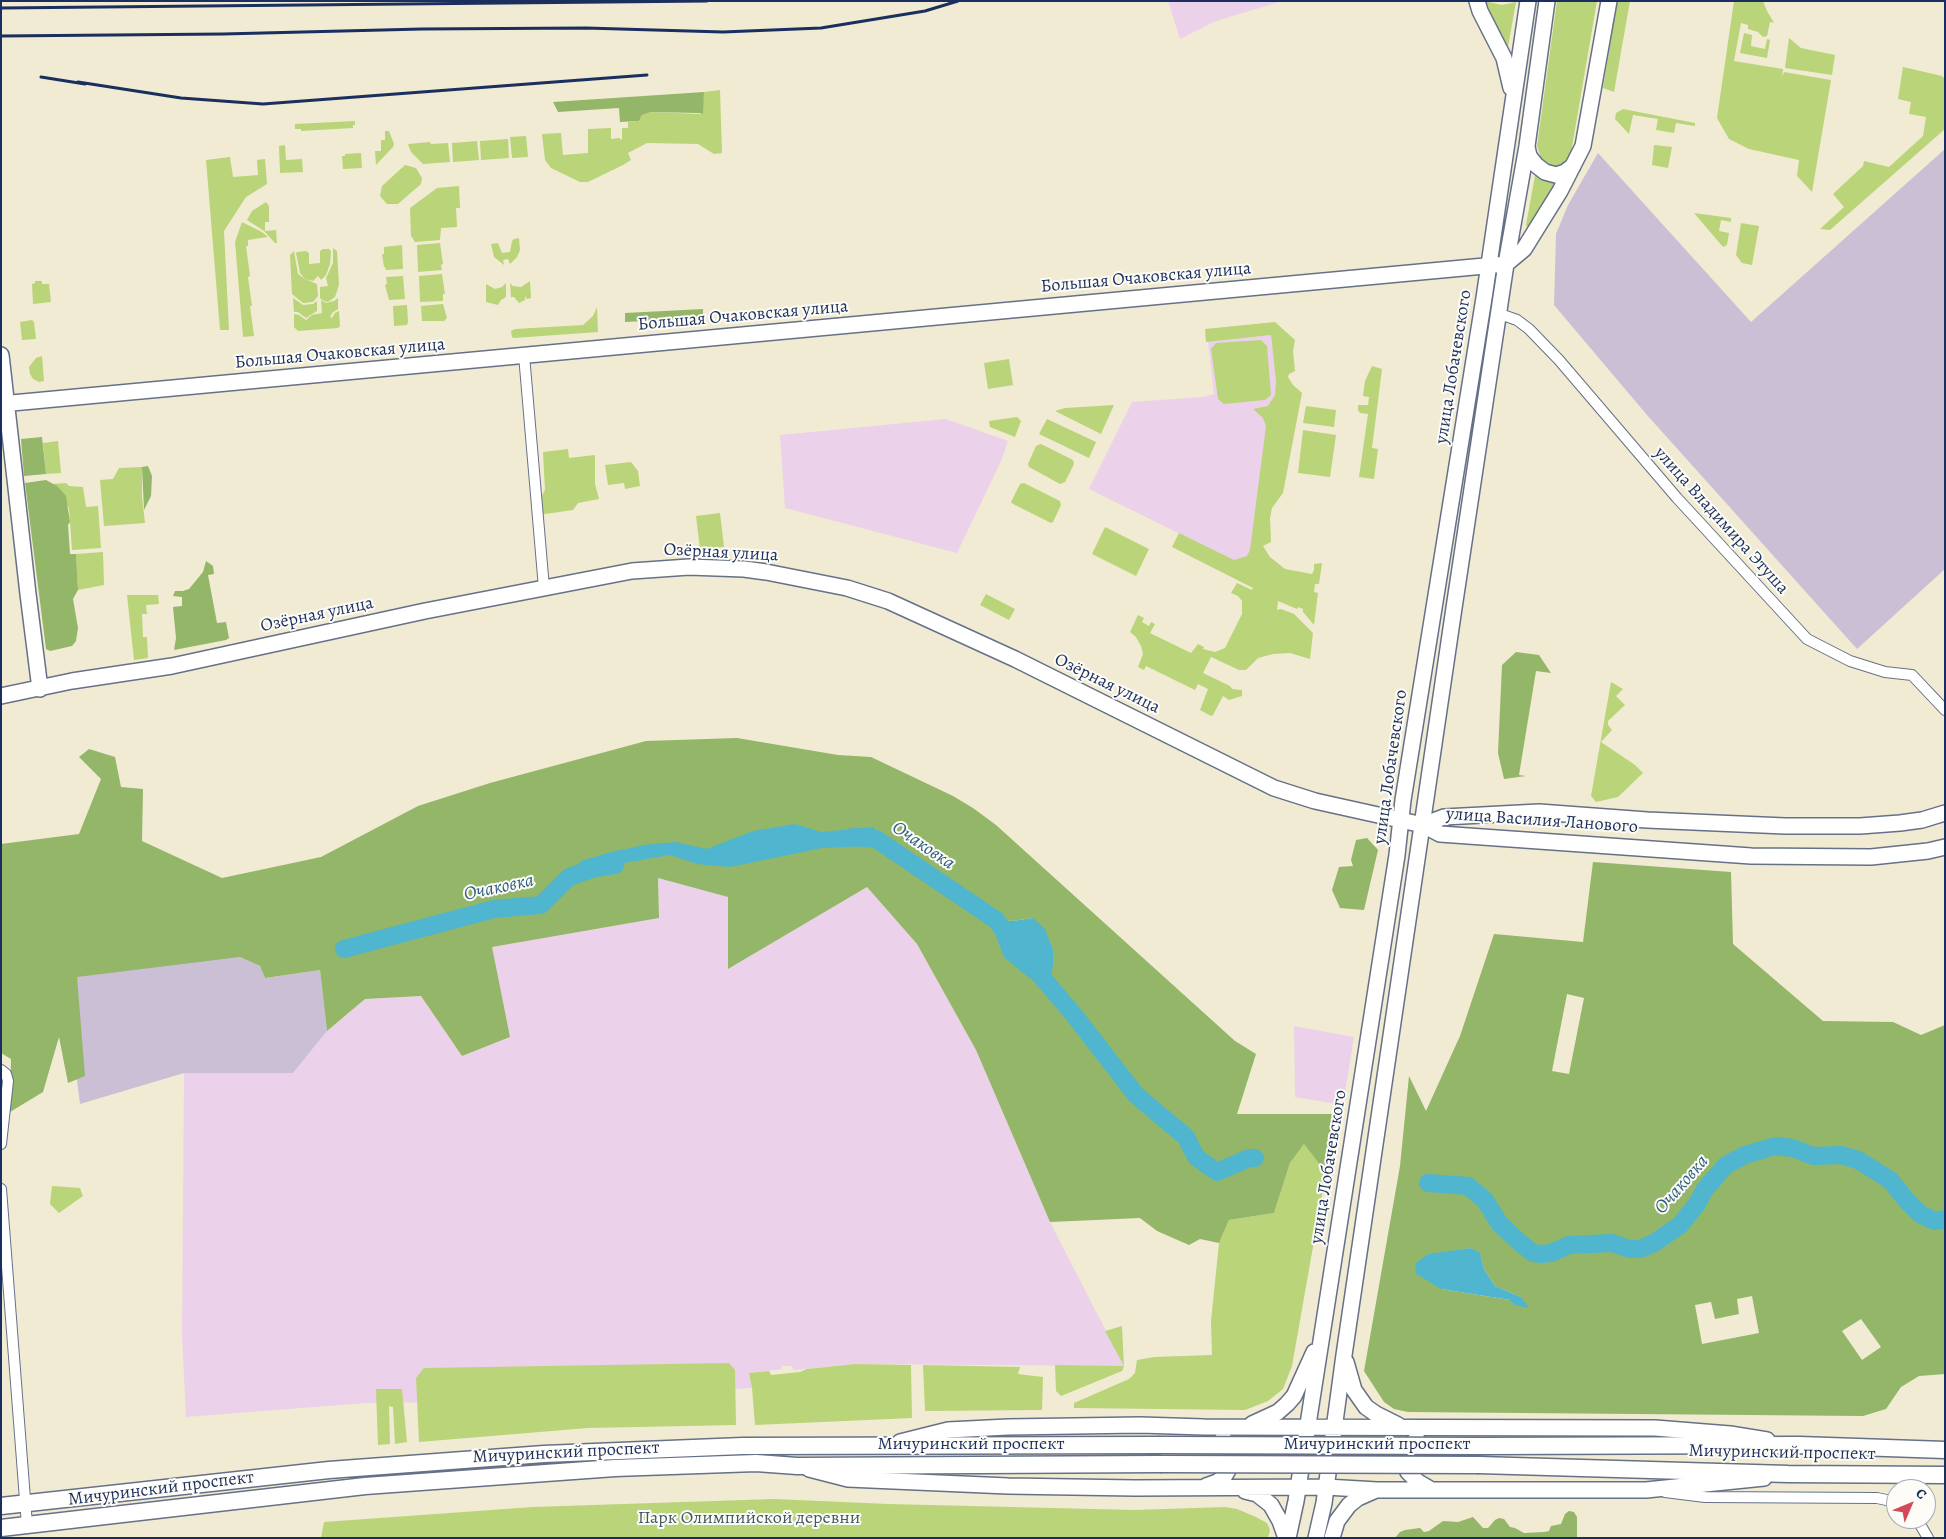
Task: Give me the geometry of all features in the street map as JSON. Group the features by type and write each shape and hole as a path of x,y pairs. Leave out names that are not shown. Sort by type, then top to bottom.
{"main road":[{"path":"1477,1 1480,11 1504,58 1512,90 1511,106"},
{"name":"улица Лобачевского","path":"1287,1538 1308,1426 1528,1"},
{"name":"улица Лобачевского","path":"1316,1538 1326,1487 1506,264 1527,146 1547,1"},
{"path":"1506,264 1524,248 1560,191 1584,146 1609,1"},
{"path":"1527,146 1529,156 1545,172 1556,175 1565,172 1573,166"},
{"name":"Большая Очаковская улица","path":"3,404 1488,264 1506,264"},
{"path":"1,355 3,404 40,689"},
{"name":"Озёрная улица","path":"1,696 74,681 172,666 418,613 632,571 689,567 766,572 847,588 888,601 946,626 1274,788 1315,802 1423,825"},
{"name":"улица Василия Ланового","path":"1423,825 1444,817 1538,812 1647,820 1785,826 1860,826 1922,820 1945,813"},
{"name":"улица Василия Ланового","path":"1423,825 1440,834 1751,856 1871,858 1945,847"},
{"path":"1245,1426 1278,1412 1290,1400 1302,1379 1322,1332"},
{"path":"1344,1355 1354,1390 1366,1407 1404,1428"},
{"path":"886,1446 948,1430 1140,1425 1204,1427 1655,1428 1730,1434 1799,1445"},
{"path":"1202,1488 1224,1477 1231,1465 1232,1458 1232,1451 1224,1439 1204,1427"},
{"path":"1430,1489 1418,1482 1408,1472 1404,1459 1409,1446 1434,1427"},
{"name":"Мичуринский проспект","path":"1,1506 329,1470 544,1454 743,1446 1799,1445 1945,1450"},
{"name":"Мичуринский проспект","path":"1,1528 189,1505 398,1484 615,1468 756,1464 797,1466 1479,1465 1788,1474 1945,1475"},
{"path":"797,1466 848,1479 1008,1486 1326,1487 1377,1490 1646,1490 1743,1481 1788,1474"},
{"path":"1226,1488 1257,1494 1265,1500 1280,1520 1287,1538"},
{"path":"1332,1538 1337,1521 1348,1505 1358,1498 1377,1490"}],"street":[{"name":"улица Владимира Этуша","path":"1500,314 1517,320 1529,329 1559,360 1677,498 1808,639 1850,661 1885,672 1912,675 1945,710"},
{"path":"524,355 544,588"},
{"path":"1,1070 6,1074 8,1081 1,1144"},
{"path":"1,1189 26,1525"},
{"path":"1646,1490 1706,1497 1877,1498 1886,1500"}],"shaded area":[{"path":"1168,1 1283,1 1216,21 1180,39"},
{"path":"1945,149 1945,569 1857,649 1647,415 1554,305 1556,234 1568,205 1598,153 1751,322"},
{"path":"1271,335 1276,382 1283,397 1247,567 1089,489 1132,402 1203,397 1214,394 1208,341"},
{"path":"946,419 1008,441 1002,459 957,553 785,508 780,435"},
{"path":"658,878 729,897 728,969 867,887 917,944 976,1050 1050,1222 1124,1366 855,1364 793,1370 792,1366 782,1366 782,1369 749,1373 752,1388 533,1401 366,1403 186,1417 182,1336 184,1073 293,1073 327,1031 365,999 421,996 462,1056 510,1037 491,947 659,918"},
{"path":"240,957 260,966 265,978 320,970 327,1031 293,1073 184,1073 80,1104 63,967"},
{"path":"1294,1026 1354,1037 1343,1105 1295,1097"}],"green space":[{"path":"1484,1 1502,5 1516,2 1508,47"},
{"path":"1557,1 1597,1 1571,153 1564,163 1557,166 1548,165 1541,158 1537,146"},
{"path":"1617,1 1630,1 1614,92 1603,88"},
{"path":"1734,1 1763,1 1774,23 1770,22 1767,36 1763,37 1758,32 1748,29 1748,25 1741,23 1734,61 1783,69 1782,77 1784,72 1831,80 1812,192 1797,176 1799,160 1749,149 1729,139 1717,118"},
{"path":"1744,33 1752,35 1751,46 1765,49 1767,39 1770,40 1767,58 1740,53"},
{"path":"1789,38 1801,48 1835,55 1832,75 1785,68"},
{"path":"1903,67 1942,76 1945,79 1945,129 1830,230 1820,229 1844,207 1833,194 1863,166 1864,161 1889,167 1923,136 1926,117 1909,114 1911,102 1898,99"},
{"path":"720,90 722,153 714,154 698,144 647,143 628,153 631,160 588,182 580,182 551,168 545,160 542,134 561,133 563,155 588,153 588,129 611,128 611,139 619,138 622,140 622,128 628,128 628,122 639,121 642,115 651,112 702,114 704,92"},
{"path":"704,92 703,114 651,112 642,115 639,121 620,122 619,108 558,112 553,102"},
{"path":"1623,109 1695,123 1695,126 1676,123 1674,133 1656,130 1658,119 1633,115 1629,134 1615,119 1616,113"},
{"path":"355,121 353,128 301,131 301,129 295,129 295,124"},
{"path":"385,131 389,131 394,144 376,165 375,151 381,151 381,140 385,140"},
{"path":"526,136 528,157 512,158 510,137"},
{"path":"508,139 509,158 481,160 480,141"},
{"path":"477,141 479,160 453,162 452,143"},
{"path":"430,142 431,144 448,143 450,162 423,164 411,152 408,144"},
{"path":"285,145 286,160 302,159 303,172 280,173 279,146"},
{"path":"1654,145 1672,147 1668,168 1652,165"},
{"path":"361,153 362,168 343,169 342,156 345,156 345,154"},
{"path":"230,157 233,177 258,175 257,160 265,159 267,184 246,197 224,231 229,330 220,330 206,160"},
{"path":"405,165 416,168 422,178 421,184 398,204 387,204 380,196 382,186"},
{"path":"1536,170 1560,179 1530,227 1527,227 1526,225"},
{"path":"459,186 460,208 456,208 457,227 441,228 440,240 415,242 411,236 410,208 437,188"},
{"path":"266,202 269,206 269,222 265,222 265,231 276,230 277,243 264,231 247,220 252,211"},
{"path":"1694,213 1731,218 1731,222 1721,220 1719,231 1729,233 1727,245 1723,247"},
{"path":"242,222 268,237 248,240 248,246 246,246 254,336 243,337 235,242"},
{"path":"1741,223 1759,226 1752,265 1742,263 1736,255"},
{"path":"519,238 520,250 517,257 510,264 508,259 503,260 504,265 494,257 491,244 498,243 502,253 510,252 512,241"},
{"path":"440,243 442,270 418,272 417,245"},
{"path":"402,245 403,269 386,270 382,254 384,254 384,247"},
{"path":"333,248 337,251 339,285 335,297 328,302 320,298 320,287 328,286 326,278 333,263"},
{"path":"323,249 331,251 330,264 326,275 321,280 318,276 313,281 305,279 300,273 296,253 306,251 309,253 309,264 320,263 320,251"},
{"path":"294,251 298,274 317,284 318,296 313,302 303,303 292,294 290,255"},
{"path":"442,274 445,294 443,294 443,301 420,302 419,276"},
{"path":"403,276 405,299 389,300 385,285 387,284 386,277"},
{"path":"35,281 49,284 51,302 33,304 32,284"},
{"path":"530,281 531,298 527,299 525,296 525,300 519,303 514,297 511,297 510,283 513,286 521,287"},
{"path":"506,283 506,297 498,305 486,302 486,284 495,289 502,287"},
{"path":"293,298 303,305 313,304 317,301 317,311 306,318 298,312 294,312"},
{"path":"338,298 338,309 330,317 332,318 339,311 340,326 338,328 298,331 294,327 294,314 306,320 312,315 322,313 321,300 326,303"},
{"path":"443,304 447,318 444,321 422,321 421,306"},
{"path":"407,305 407,325 394,326 393,306"},
{"path":"597,307 598,332 512,337 511,331 515,329 583,325 593,316"},
{"path":"703,309 703,318 625,322 625,313"},
{"path":"32,320 34,322 36,339 22,340 20,322"},
{"path":"1275,322 1295,340 1293,351 1295,371 1289,374 1288,377 1293,385 1302,393 1283,493 1272,508 1270,518 1271,542 1263,546 1270,557 1285,569 1312,574 1314,564 1322,563 1319,584 1315,584 1314,592 1318,593 1314,625 1303,612 1303,609 1298,607 1297,609 1278,601 1277,610 1281,609 1294,614 1313,633 1310,659 1290,653 1273,654 1258,658 1246,670 1239,670 1211,657 1203,673 1230,686 1232,689 1242,690 1242,696 1229,700 1223,696 1211,716 1200,710 1208,689 1198,684 1195,690 1146,666 1144,670 1138,667 1143,654 1136,637 1130,632 1138,615 1144,618 1142,622 1149,626 1151,622 1155,624 1150,633 1191,653 1198,644 1204,647 1203,649 1215,652 1225,648 1242,614 1242,601 1238,596 1231,593 1237,583 1252,590 1253,588 1172,547 1179,533 1234,560 1247,556 1250,550 1266,426 1263,418 1253,409 1268,406 1275,395 1276,382 1271,335 1206,342 1205,329"},
{"path":"1261,340 1267,346 1271,395 1265,400 1224,404 1218,399 1211,349 1216,343"},
{"path":"42,356 44,381 39,382 33,379 29,367 36,358"},
{"path":"1009,359 1013,385 988,389 984,363"},
{"path":"1372,366 1382,369 1372,448 1378,449 1374,479 1359,477 1368,414 1360,413 1358,405 1368,405 1369,397 1363,396 1365,381"},
{"path":"1114,405 1101,434 1055,411 1065,408"},
{"path":"1306,406 1336,410 1334,427 1303,423"},
{"path":"1017,417 1021,421 1015,437 990,427 989,421"},
{"path":"1047,419 1096,442 1089,458 1039,434"},
{"path":"1303,430 1336,435 1330,477 1298,473"},
{"path":"42,437 46,474 24,476 21,439"},
{"path":"58,441 61,473 46,474 43,443"},
{"path":"1041,444 1073,460 1074,464 1065,482 1060,484 1029,467 1028,464 1036,446"},
{"path":"568,449 569,458 595,455 595,484 599,499 578,503 573,510 538,515 537,505 545,490 543,452"},
{"path":"631,462 638,471 640,486 625,489 624,483 608,485 605,465"},
{"path":"148,466 152,476 151,496 144,510 142,467"},
{"path":"142,467 142,497 145,523 104,526 100,480 113,479 119,468"},
{"path":"46,480 57,486 66,496 70,522 68,525 70,554 76,554 78,590 73,599 78,628 76,641 72,646 50,651 46,649 25,483"},
{"path":"66,483 69,486 83,487 86,507 98,506 101,548 72,550 69,508 53,484"},
{"path":"1024,483 1060,501 1061,505 1053,522 1051,523 1011,502 1020,484"},
{"path":"720,513 724,547 700,549 696,516"},
{"path":"1105,527 1149,549 1136,576 1092,554"},
{"path":"103,552 104,585 78,590 76,554"},
{"path":"206,561 213,566 214,574 208,575 217,623 226,622 229,638 174,650 176,638 173,607 182,606 182,597 173,596 175,591 189,589 203,572"},
{"path":"986,594 1015,609 1009,620 980,605"},
{"path":"127,595 158,595 159,604 146,605 147,614 142,614 143,637 147,637 148,658 134,660"},
{"path":"1516,652 1539,655 1551,673 1536,671 1519,775 1526,776 1504,779 1498,753 1502,665"},
{"path":"1611,682 1623,689 1616,696 1625,705 1608,721 1608,725 1612,730 1601,742 1635,765 1643,773 1618,797 1596,802 1591,796"},
{"path":"737,738 838,755 871,757 953,796 973,808 996,825 1235,1041 1256,1054 1237,1114 1334,1114 1326,1173 1304,1144 1290,1163 1274,1213 1229,1220 1219,1243 1200,1239 1189,1245 1157,1231 1140,1218 1050,1222 976,1050 917,944 867,887 728,969 728,897 658,878 659,918 492,947 510,1037 462,1056 421,996 365,999 327,1031 320,970 265,978 260,966 240,957 77,977 85,1076 68,1083 59,1037 43,1092 10,1112 11,1059 1,1053 1,844 79,834 101,779 79,757 89,749 115,757 121,787 143,789 142,841 222,878 321,857 418,806 490,783 646,741","holes":["1033,918 1053,966 996,920 1012,921"]},
{"path":"1367,838 1378,850 1364,910 1340,908 1332,890 1339,867 1353,866 1351,860 1356,840"},
{"path":"1593,862 1731,872 1733,944 1823,1021 1893,1022 1921,1035 1945,1025 1945,1374 1919,1376 1901,1387 1886,1409 1863,1416 1408,1412 1394,1409 1384,1402 1364,1371 1400,1166 1409,1076 1426,1111 1460,1036 1494,934 1583,942","holes":["1567,994 1584,998 1569,1074 1552,1071","1471,1248 1480,1254 1484,1269 1495,1286 1521,1297 1510,1300 1441,1289 1450,1252","1752,1296 1759,1333 1702,1344 1695,1305 1711,1302 1715,1319 1739,1314 1737,1299","1861,1319 1881,1347 1862,1360 1842,1331"]},
{"path":"1304,1144 1326,1173 1292,1366 1283,1389 1268,1401 1245,1410 1074,1408 1074,1403 1129,1379 1135,1373 1137,1360 1154,1357 1212,1355 1211,1321 1219,1243 1229,1220 1274,1213 1290,1163"},
{"path":"52,1186 80,1188 83,1196 59,1213 50,1204"},
{"path":"1122,1326 1124,1366 1105,1331"},
{"path":"729,1363 735,1370 736,1425 588,1428 419,1442 416,1378 424,1368"},
{"path":"855,1364 911,1365 912,1418 755,1425 749,1373 769,1371 771,1375"},
{"path":"923,1365 1020,1367 1018,1374 1043,1377 1042,1410 925,1411"},
{"path":"1055,1365 1124,1366 1122,1371 1061,1396 1056,1391"},
{"path":"376,1389 402,1389 407,1442 395,1444 393,1407 389,1406 390,1444 378,1445"},
{"name":"Парк Олимпийской деревни","path":"774,1499 1135,1510 1225,1507 1237,1509 1256,1517 1267,1523 1270,1530 1268,1538 321,1538 324,1522 533,1507"},
{"path":"1569,1511 1574,1512 1577,1517 1577,1538 1395,1538 1400,1532 1405,1530 1420,1528 1424,1532 1429,1531 1443,1521 1458,1522 1473,1517 1483,1528 1488,1528 1499,1518 1504,1519 1510,1527 1524,1533 1544,1532 1549,1531 1551,1526 1561,1524 1565,1514"}],"water":[{"path":"795,824 821,832 874,827 876,839 868,846 822,848 730,867 697,864 670,855 590,869 569,877 581,861 611,852 644,845 675,842 707,849 753,831"},
{"path":"1033,918 1045,929 1053,950 1053,966 1049,987 1028,977 1004,957 994,931 996,920 1012,921"},
{"path":"1471,1248 1480,1253 1484,1269 1495,1286 1521,1297 1529,1308 1514,1305 1510,1300 1441,1289 1415,1273 1416,1263 1428,1254"}],"waterway":[{"name":"Очаковка","path":"853,837 876,839 996,920 1010,938"},
{"name":"Очаковка","path":"344,949 494,909 541,905 569,877 592,869 615,865"},
{"name":"Очаковка","path":"1034,968 1074,1015 1136,1095 1186,1137 1196,1157 1217,1172 1249,1158 1255,1158"},
{"name":"Очаковка","path":"1428,1183 1468,1186 1485,1200 1499,1223 1518,1241 1533,1253 1542,1254 1551,1253 1569,1245 1612,1243 1630,1249 1640,1249 1654,1243 1680,1225 1697,1204 1705,1189 1726,1165 1745,1155 1775,1146 1793,1148 1813,1156 1841,1155 1858,1160 1890,1180 1920,1214 1935,1221 1945,1219"}],"railway":[{"path":"1,8 707,1"},
{"path":"1,36 586,28 723,32 821,28 925,11 958,1"},
{"path":"78,82 181,98 263,104 647,75"},
{"path":"41,77 85,84"}]}
